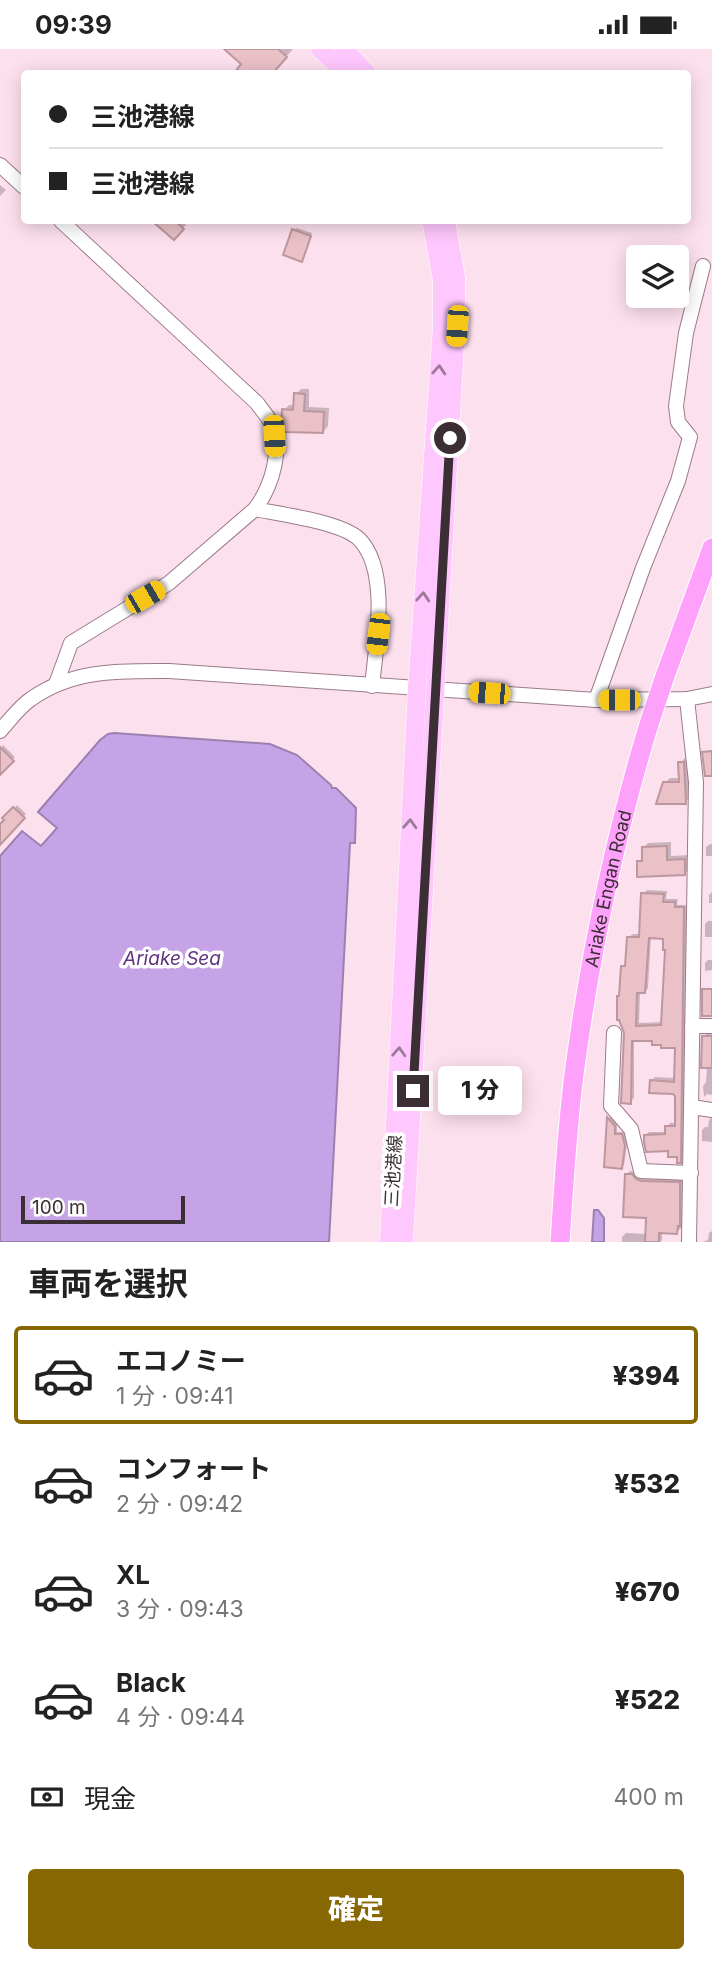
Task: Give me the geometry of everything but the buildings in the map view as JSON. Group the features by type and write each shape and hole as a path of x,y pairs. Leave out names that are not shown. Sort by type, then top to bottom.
{"highway":[{"name":"Ariake Engan Road","path":"560,1242 573,1082 586,992 613,855 649,724 712,548"}],"main road":[{"path":"320,49 342,70"},
{"path":"344,49 364,70"},
{"name":"三池港線","path":"404,1242 442,326 442,280 432,224"},
{"name":"三池港線","path":"389,1242 426,688 457,326 456,277 447,224"}],"street":[{"path":"0,165 21,184"},
{"path":"56,684 71,643 169,583 255,509 261,501 275,460 274,436 270,422 257,403 64,224"},
{"path":"596,700 643,568 678,481 690,437 678,422 676,406 686,333 703,266"},
{"path":"255,509 326,523 358,537 371,556 378,579 378,634 372,686"},
{"path":"0,731 28,700 56,684 109,671 169,671 596,700 687,699 712,694"},
{"path":"687,699 696,782 689,1242"},
{"path":"692,1026 712,1026"},
{"path":"614,1033 611,1106 631,1129 641,1171 691,1173"},
{"path":"692,1107 712,1110"}],"water":[{"name":"Ariake Sea","path":"114,733 270,744 297,755 356,808 355,843 350,843 329,1242 0,1242 0,856 22,831 41,846 57,828 38,812 100,740"},
{"path":"594,1210 598,1210 604,1218 604,1242 592,1242"}],"route":[{"path":"413,1091 450,438"}]}
